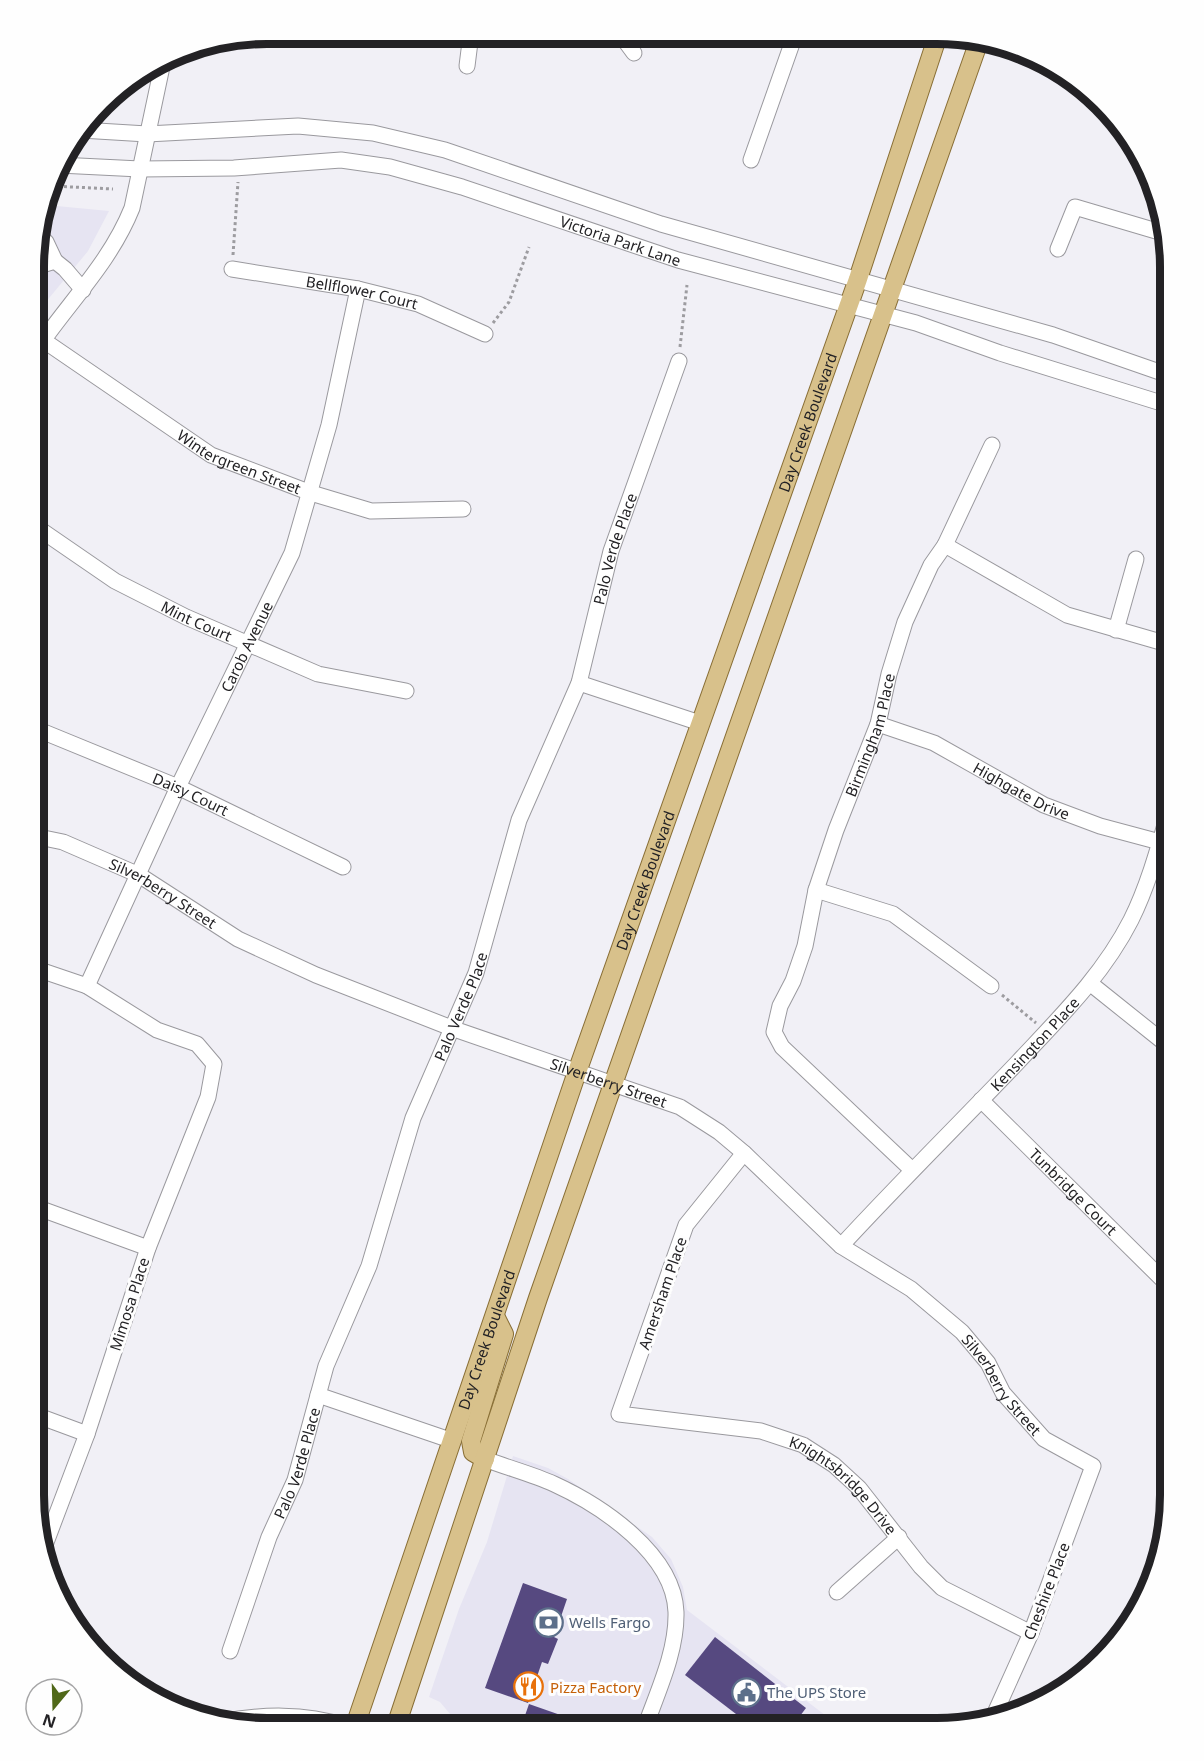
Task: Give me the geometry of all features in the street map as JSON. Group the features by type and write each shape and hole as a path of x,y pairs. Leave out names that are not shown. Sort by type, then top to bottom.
{"main road":[{"name":"Day Creek Boulevard","path":"358,1718 577,1072 858,279 935,44"},
{"path":"399,1718 612,1083 977,47"},
{"path":"485,1460 473,1452 471,1441 504,1334 495,1316"}],"street":[{"path":"467,66 470,44"},
{"path":"627,44 634,53"},
{"path":"751,160 792,44"},
{"path":"44,340 83,290 124,229 132,208 161,70"},
{"name":"Victoria Park Lane","path":"90,131 147,134 298,126 373,133 446,150 661,224 1053,335 1160,372"},
{"name":"Victoria Park Lane","path":"68,165 140,169 234,168 341,160 390,167 462,187 678,260 884,314 1160,403"},
{"path":"1058,249 1075,207 1158,231"},
{"path":"45,241 55,261 83,290"},
{"path":"44,264 55,261"},
{"name":"Bellflower Court","path":"232,269 358,289 418,304 485,334"},
{"name":"Carob Avenue","path":"87,986 178,787 292,553 311,493 358,289"},
{"name":"Wintergreen Street","path":"44,349 211,455 311,493 371,511 463,509"},
{"name":"Palo Verde Place","path":"230,1651 269,1537 295,1480 318,1395 338,1335 369,1266 413,1118 454,1029 489,935 519,820 579,683 611,551 679,361"},
{"name":"Birmingham Place","path":"911,1169 782,1047 774,1032 780,1006 793,981 805,946 816,890 836,830 878,724 904,622 931,565 945,545 992,445"},
{"name":"Mint Court","path":"44,532 115,581 186,617 318,674 406,691"},
{"path":"945,545 1067,615 1160,642"},
{"path":"1116,630 1136,559"},
{"path":"579,683 700,723"},
{"name":"Highgate Drive","path":"878,724 934,743 1044,805 1100,826 1160,843"},
{"name":"Daisy Court","path":"44,732 178,787 343,867"},
{"name":"Silverberry Street","path":"44,838 63,842 139,875 238,939 316,975 454,1029 680,1107 719,1132 744,1153 841,1246 911,1289 962,1332 988,1364 1003,1393 1044,1439 1093,1466"},
{"name":"Kensington Place","path":"841,1246 911,1169 981,1101 1091,984 1132,918 1160,855"},
{"path":"816,890 893,914 991,986"},
{"path":"44,971 87,986"},
{"path":"1091,984 1160,1039"},
{"name":"Mimosa Place","path":"48,1537 87,1434 148,1248 208,1096 214,1064 196,1044 157,1030 87,986"},
{"name":"Tunbridge Court","path":"981,1101 1160,1277"},
{"name":"Amersham Place","path":"619,1414 686,1226 744,1153"},
{"path":"44,1210 148,1248"},
{"path":"318,1395 453,1442"},
{"name":"Knightsbridge Drive","path":"619,1414 761,1431 802,1445 834,1464 860,1488 921,1567 942,1588 1031,1633"},
{"path":"44,1418 87,1434"},
{"path":"485,1460 554,1484 574,1496 637,1538 661,1566 674,1596 675,1627 669,1657 648,1718"},
{"name":"Cheshire Place","path":"997,1710 1031,1633 1093,1466"},
{"path":"837,1592 899,1538"},
{"path":"253,1717 266,1715 308,1718"}],"path":[{"path":"232,269 238,182"},
{"path":"59,186 112,189"},
{"path":"485,334 509,302 529,247"},
{"path":"679,361 687,285"},
{"path":"991,986 1046,1031"}],"shaded area":[{"path":"52,206 109,211 88,251 44,304 45,238"},
{"path":"513,1456 548,1468 568,1479 652,1537 671,1559 683,1587 687,1610 829,1718 451,1718 440,1702 429,1697 459,1609 487,1542"}],"building":[{"path":"523,1583 567,1599 554,1637 558,1639 548,1664 542,1662 528,1703 485,1688"},
{"path":"715,1637 806,1708 798,1718 741,1718 685,1675"},
{"path":"529,1704 569,1718 524,1718"}],"place":[{"name":"Wells Fargo","path":"548,1622"},
{"name":"Pizza Factory","path":"529,1687"},
{"name":"The UPS Store","path":"746,1692"}]}
